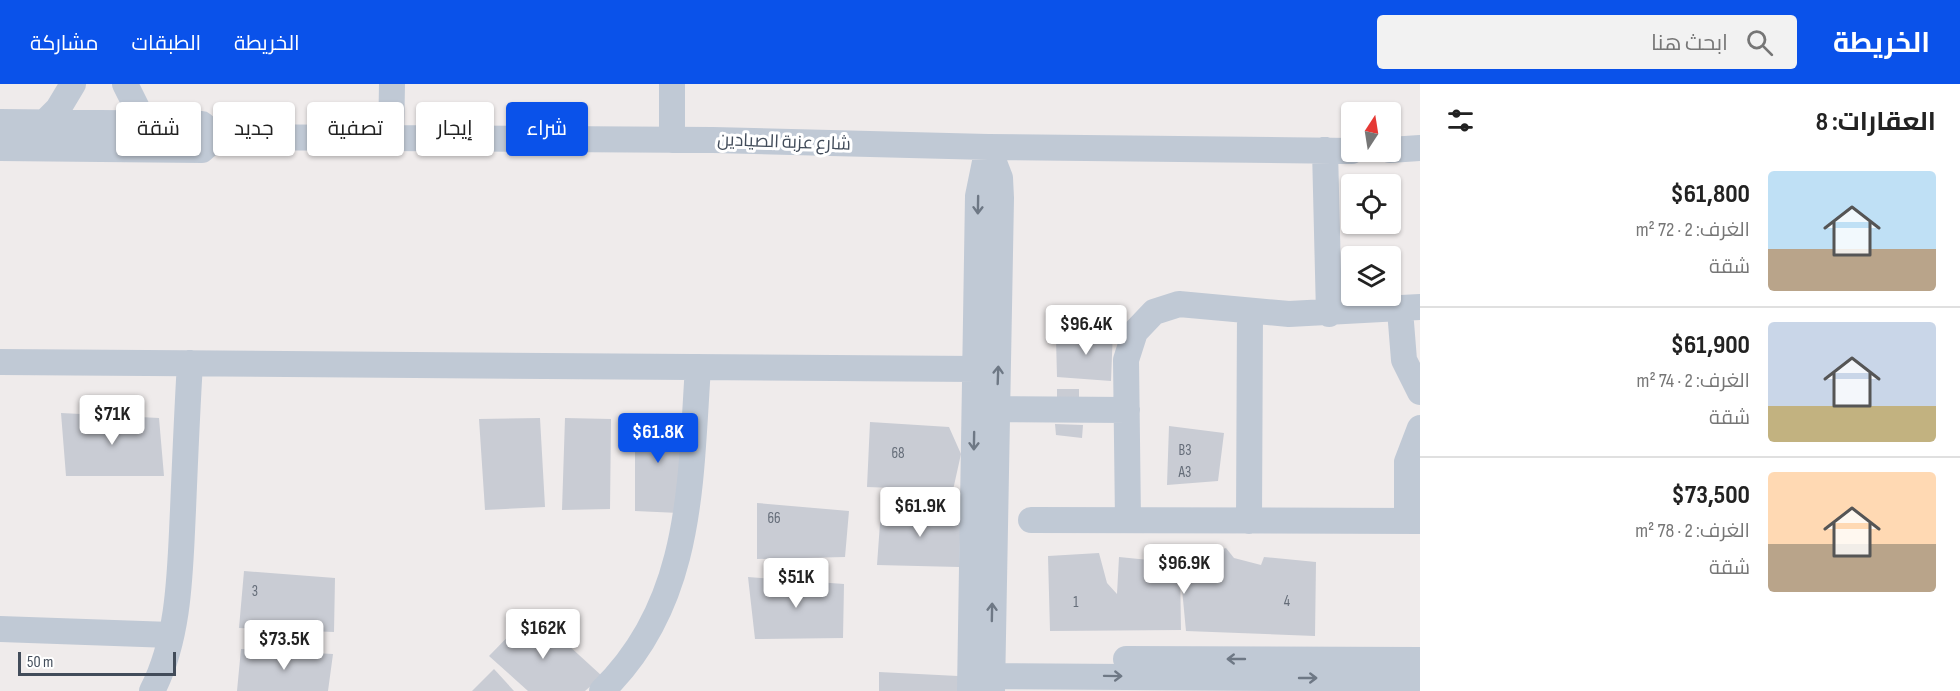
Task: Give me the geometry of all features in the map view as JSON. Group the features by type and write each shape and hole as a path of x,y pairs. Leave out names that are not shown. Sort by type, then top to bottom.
{"street":[{"path":"45,122 58,109 73,84"},
{"path":"125,84 134,102"},
{"path":"392,84 392,102"},
{"path":"672,84 672,140"},
{"name":"شارع عزبة الصيادين","path":"0,122 116,123"},
{"name":"شارع عزبة الصيادين","path":"201,123 213,133"},
{"name":"شارع عزبة الصيادين","path":"0,148 202,150 213,140"},
{"name":"شارع عزبة الصيادين","path":"404,140 672,140 988,147 1341,151"},
{"path":"981,675 976,369 978,196 988,147"},
{"path":"981,675 996,409 1001,198 1000,178 988,147"},
{"path":"1401,149 1420,148"},
{"path":"1325,150 1329,314"},
{"path":"1128,520 1128,351 1135,332 1146,317 1162,308 1179,304 1250,312 1329,314 1410,308 1404,360 1420,392"},
{"path":"1249,521 1250,312"},
{"path":"0,362 976,369"},
{"path":"162,686 180,568 190,363"},
{"path":"602,691 618,676 651,627 675,573 687,516 698,367"},
{"path":"996,409 1127,410"},
{"path":"1031,520 1414,521 1407,462 1420,428"},
{"path":"0,630 171,634"},
{"path":"981,675 1420,660"},
{"path":"981,675 1276,684 1420,679"}],"building":[{"path":"1113,330 1111,381 1057,377 1056,339"},
{"path":"1057,389 1079,389 1079,398 1057,398"},
{"path":"61,413 159,418 164,476 66,476"},
{"path":"635,414 684,423 679,513 635,511"},
{"path":"540,418 545,507 485,510 479,419"},
{"path":"565,418 611,419 610,509 562,510"},
{"path":"870,422 949,427 961,454 953,490 867,487"},
{"path":"1055,424 1083,425 1082,438 1056,435"},
{"path":"1169,426 1224,433 1218,481 1167,485"},
{"path":"757,503 849,511 845,557 757,559"},
{"path":"881,509 961,509 959,567 877,565"},
{"path":"1226,548 1234,558 1261,565 1264,557 1316,562 1315,636 1186,631 1180,568 1181,630 1050,631 1048,556 1099,553 1107,583 1117,594 1119,557 1179,563 1199,561 1203,555"},
{"path":"244,571 335,578 334,632 239,628"},
{"path":"748,577 844,584 843,638 755,639"},
{"path":"532,612 602,676 585,691 528,691 489,656"},
{"path":"241,649 333,654 328,691 237,691"},
{"path":"494,669 514,691 472,691"},
{"path":"879,672 958,676 959,691 879,691"}]}
